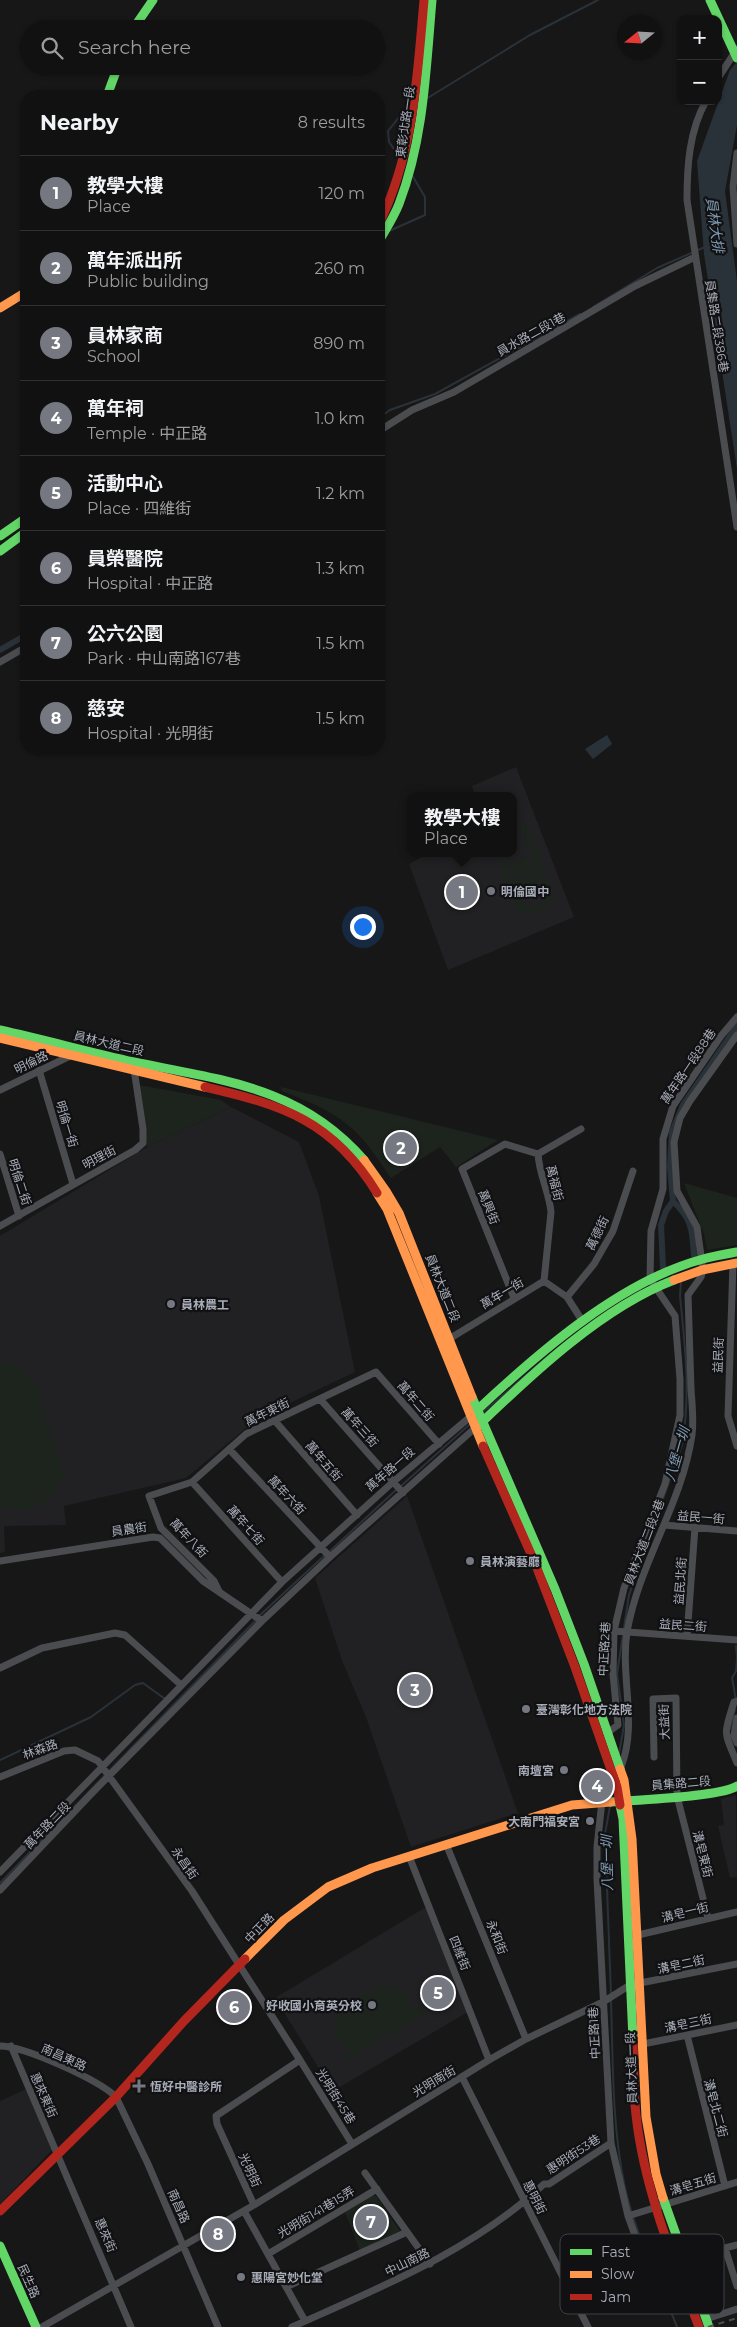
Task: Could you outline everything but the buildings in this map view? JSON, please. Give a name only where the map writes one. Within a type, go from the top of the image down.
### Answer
[{"type":"street","points":[[139,20],[153,0]]},
{"type":"street","name":"東彰北路一段","points":[[385,214],[392,202],[411,133],[424,0]]},
{"type":"street","name":"東彰北路一段","points":[[385,230],[398,205],[412,165],[418,138],[432,0]]},
{"type":"street","points":[[710,0],[736,53],[722,72]]},
{"type":"street","points":[[109,90],[115,75]]},
{"type":"street","name":"員集路二段386巷","points":[[704,105],[695,130],[687,180],[687,200],[737,527]]},
{"type":"street","points":[[737,153],[732,187],[737,244]]},
{"type":"street","name":"員水路二段1巷","points":[[385,427],[412,410],[454,392],[635,286],[695,257]]},
{"type":"street","points":[[0,308],[20,296]]},
{"type":"street","points":[[0,536],[20,522]]},
{"type":"street","points":[[0,551],[20,536]]},
{"type":"street","points":[[0,662],[20,650]]},
{"type":"street","name":"萬年路一段88巷","points":[[654,1277],[651,1231],[663,1189],[662,1138],[666,1122],[673,1106],[721,1036],[737,1017]]},
{"type":"street","name":"員林大道二段","points":[[0,1030],[127,1061],[253,1088],[287,1101],[332,1128],[371,1166],[400,1213],[449,1339],[474,1413],[475,1428],[580,1666],[621,1767],[623,1799]]},
{"type":"street","points":[[699,1266],[697,1227],[677,1191],[674,1142],[680,1118],[690,1101],[737,1035]]},
{"type":"street","name":"員林大道二段","points":[[0,1038],[260,1100],[306,1120],[348,1154],[364,1172],[387,1209],[474,1413],[482,1421],[543,1560],[580,1666],[617,1787],[623,1799]]},
{"type":"street","name":"明倫路","points":[[0,1090],[72,1055]]},
{"type":"street","name":"明倫一街","points":[[39,1070],[73,1184]]},
{"type":"street","name":"明理街","points":[[0,1226],[143,1144],[143,1129],[134,1070]]},
{"type":"street","points":[[538,1154],[581,1129]]},
{"type":"street","name":"萬福街","points":[[505,1144],[538,1154],[539,1168],[550,1202],[551,1212],[544,1281]]},
{"type":"street","name":"萬興街","points":[[505,1144],[462,1169],[514,1298]]},
{"type":"street","name":"明倫二街","points":[[0,1154],[19,1216]]},
{"type":"street","name":"萬德街","points":[[567,1297],[594,1264],[613,1231],[633,1171]]},
{"type":"street","name":"萬年路一段","points":[[103,1767],[181,1684],[282,1582],[393,1482],[541,1354],[584,1322],[654,1277],[699,1266],[737,1252]]},
{"type":"street","name":"萬年路一段","points":[[110,1775],[262,1621],[330,1557],[550,1359],[573,1341],[659,1287],[699,1266],[735,1263]]},
{"type":"street","name":"益民街","points":[[735,1263],[728,1416],[737,1446]]},
{"type":"street","name":"員林大道二段2巷","points":[[621,1767],[626,1753],[628,1734],[625,1659],[627,1632],[638,1589],[664,1525],[680,1479],[692,1435],[688,1295],[701,1277],[699,1266]]},
{"type":"street","name":"中正路2巷","points":[[607,1733],[618,1725],[613,1674],[614,1631],[624,1588],[665,1484],[680,1415],[675,1316],[654,1277]]},
{"type":"street","name":"萬年一街","points":[[449,1339],[544,1281],[567,1297],[584,1322]]},
{"type":"street","name":"萬年東街","points":[[149,1496],[192,1482],[246,1434],[376,1372]]},
{"type":"street","name":"萬年二街","points":[[376,1372],[439,1444]]},
{"type":"street","name":"萬年三街","points":[[320,1399],[403,1493]]},
{"type":"street","name":"萬年五街","points":[[275,1421],[357,1515]]},
{"type":"street","name":"萬年六街","points":[[229,1449],[330,1557]]},
{"type":"street","name":"萬年七街","points":[[192,1482],[282,1582]]},
{"type":"street","name":"萬年八街","points":[[149,1496],[162,1528],[214,1581],[219,1591]]},
{"type":"street","name":"益民一街","points":[[664,1525],[737,1531]]},
{"type":"street","name":"益民北街","points":[[688,1636],[695,1527]]},
{"type":"street","name":"員農街","points":[[0,1561],[153,1537],[160,1538],[203,1581],[262,1621]]},
{"type":"street","name":"益民二街","points":[[614,1631],[737,1640]]},
{"type":"street","points":[[0,1668],[51,1646],[114,1633],[125,1635],[181,1684]]},
{"type":"street","name":"大益街","points":[[654,1757],[652,1699],[676,1698],[676,1796]]},
{"type":"street","points":[[735,1701],[725,1730],[737,1764]]},
{"type":"street","points":[[737,1718],[734,1735],[737,1743]]},
{"type":"street","name":"林森路","points":[[0,1777],[57,1754],[75,1750],[94,1758],[110,1775]]},
{"type":"street","name":"萬年路二段","points":[[0,1872],[103,1767]]},
{"type":"street","name":"萬年路二段","points":[[0,1890],[110,1775]]},
{"type":"street","name":"永昌街","points":[[110,1775],[192,1891],[240,1964]]},
{"type":"street","name":"員集路二段","points":[[623,1799],[724,1791],[737,1786]]},
{"type":"street","name":"溝皂東街","points":[[676,1796],[708,1918]]},
{"type":"street","name":"中正路","points":[[0,2211],[116,2097],[142,2065],[284,1920],[328,1887],[372,1868],[552,1810],[623,1799]]},
{"type":"street","name":"員林大道一段","points":[[623,1799],[632,1839],[638,1935],[635,1985],[636,2115],[642,2152],[660,2206],[672,2234]]},
{"type":"street","name":"員林大道一段","points":[[623,1799],[635,1985],[643,2044],[646,2117],[660,2206],[666,2234]]},
{"type":"street","name":"中正路1巷","points":[[602,1801],[597,1847],[611,2143],[637,2234]]},
{"type":"street","name":"永和街","points":[[446,1844],[526,2039]]},
{"type":"street","name":"四維街","points":[[409,1856],[489,2060]]},
{"type":"street","name":"溝皂一街","points":[[638,1935],[737,1912]]},
{"type":"street","points":[[240,1964],[300,2060]]},
{"type":"street","name":"溝皂二街","points":[[635,1985],[737,1964]]},
{"type":"street","name":"光明南街","points":[[254,2205],[489,2060],[526,2039],[635,1985]]},
{"type":"street","name":"溝皂三街","points":[[643,2044],[737,2024]]},
{"type":"street","name":"溝皂北二街","points":[[687,2035],[725,2186]]},
{"type":"street","name":"南昌東路","points":[[0,2046],[10,2046],[61,2066],[108,2089],[116,2097]]},
{"type":"street","name":"惠來東街","points":[[10,2046],[58,2153]]},
{"type":"street","name":"光明街45巷","points":[[300,2060],[352,2144]]},
{"type":"street","name":"光明街","points":[[42,2327],[254,2205],[217,2124],[216,2116],[300,2060]]},
{"type":"street","name":"惠明街","points":[[462,2077],[560,2272]]},
{"type":"street","name":"南昌路","points":[[116,2097],[148,2164],[218,2327]]},
{"type":"street","name":"惠明街53巷","points":[[524,2202],[544,2184],[549,2184],[611,2143]]},
{"type":"street","name":"惠來街","points":[[58,2153],[131,2327]]},
{"type":"street","points":[[366,2174],[430,2264]]},
{"type":"street","name":"溝皂五街","points":[[632,2215],[737,2182]]},
{"type":"street","name":"光明街141巷15弄","points":[[268,2254],[376,2189]]},
{"type":"street","name":"中山南路","points":[[292,2327],[430,2264],[478,2235],[524,2202]]},
{"type":"street","points":[[244,2211],[305,2321]]},
{"type":"street","points":[[286,2287],[407,2232]]},
{"type":"street","points":[[737,2245],[725,2248],[737,2286]]},
{"type":"street","name":"民生路","points":[[0,2246],[36,2327]]},
{"type":"street","points":[[707,2323],[737,2309]]},
{"type":"street","name":"惠明街","points":[[581,2314],[588,2327]]},
{"type":"street","name":"員林大道一段","points":[[695,2314],[700,2327]]},
{"type":"shaded area","name":"明倫國中","points":[[516,767],[574,917],[448,970],[409,864],[422,857],[517,857],[517,792],[474,792],[472,786]]},
{"type":"shaded area","points":[[517,819],[528,827],[554,895],[550,903],[542,911],[519,914],[497,857],[502,857],[520,901],[531,907],[540,904],[546,891],[521,826],[517,825]]},
{"type":"shaded area","points":[[528,856],[533,867],[513,876],[508,865]]},
{"type":"shaded area","points":[[534,870],[539,881],[518,889],[514,878]]},
{"type":"shaded area","points":[[139,1085],[221,1100],[231,1107],[147,1147]]},
{"type":"shaded area","points":[[281,1087],[498,1140],[456,1167],[440,1147],[391,1178],[368,1145],[346,1123],[319,1107],[282,1091]]},
{"type":"shaded area","name":"員林農工","points":[[231,1107],[299,1142],[319,1196],[355,1372],[258,1418],[186,1478],[64,1506],[66,1525],[4,1526],[5,1552],[0,1553],[0,1236],[147,1147]]},
{"type":"shaded area","points":[[684,1183],[737,1198],[737,1245],[707,1250],[704,1234]]},
{"type":"shaded area","points":[[0,1363],[11,1364],[22,1370],[36,1387],[65,1476],[58,1488],[48,1499],[30,1509],[17,1510],[0,1506]]},
{"type":"shaded area","points":[[407,1496],[518,1813],[411,1847],[366,1717],[343,1663],[315,1578]]},
{"type":"shaded area","points":[[736,1795],[737,1877],[730,1878],[718,1826],[724,1825],[721,1799]]},
{"type":"shaded area","name":"好收國小育英分校","points":[[426,1907],[468,2012],[333,2091],[275,1998]]},
{"type":"shaded area","points":[[388,1985],[409,1994],[412,2012],[421,2007],[424,2014],[346,2060],[344,2056],[353,2049],[343,2045],[337,2038],[335,2023],[338,2016],[358,1999],[381,1986]]},
{"type":"shaded area","points":[[26,2089],[52,2150],[0,2204],[0,2101]]},
{"type":"shaded area","points":[[372,2195],[376,2196],[400,2231],[360,2251],[345,2212]]},
{"type":"water","name":"員林大排","points":[[737,62],[737,125],[725,191],[737,281],[737,469],[704,254],[697,161],[717,105],[722,105],[722,92],[730,70]]},
{"type":"water","points":[[607,735],[612,744],[593,759],[585,749]]},
{"type":"waterway","points":[[426,99],[530,35],[598,0]]},
{"type":"waterway","points":[[401,159],[389,142],[388,131],[400,116],[410,109]]},
{"type":"waterway","points":[[387,232],[425,215],[425,197],[412,175]]},
{"type":"waterway","name":"員林大排","points":[[593,307],[657,268],[705,247]]},
{"type":"waterway","points":[[385,414],[390,410],[435,394],[580,314]]},
{"type":"waterway","points":[[0,650],[20,638]]},
{"type":"waterway","name":"八堡一圳","points":[[663,1267],[661,1225],[666,1211],[673,1201],[670,1167],[672,1132],[683,1105],[737,1026]]},
{"type":"waterway","name":"八堡一圳","points":[[673,1201],[690,1225],[694,1255]]},
{"type":"waterway","name":"八堡一圳","points":[[619,1754],[624,1725],[617,1674],[629,1595],[682,1445],[685,1426],[687,1389],[680,1296],[681,1281]]},
{"type":"waterway","points":[[628,1299],[641,1290]]},
{"type":"waterway","points":[[481,1414],[549,1355],[573,1337]]},
{"type":"waterway","points":[[401,1486],[470,1424]]},
{"type":"waterway","points":[[329,1552],[397,1489]]},
{"type":"waterway","points":[[259,1616],[325,1555]]},
{"type":"waterway","points":[[0,1883],[256,1620]]},
{"type":"waterway","points":[[736,1646],[737,1658]]},
{"type":"waterway","points":[[736,1700],[732,1678],[736,1671],[737,1659]]},
{"type":"waterway","points":[[0,1760],[91,1717],[135,1685],[143,1683],[165,1699]]},
{"type":"waterway","points":[[730,1729],[735,1710]]},
{"type":"waterway","name":"八堡一圳","points":[[611,1798],[613,1788]]},
{"type":"waterway","name":"八堡一圳","points":[[610,1806],[605,1834],[611,1995]]},
{"type":"waterway","name":"八堡一圳","points":[[611,2000],[617,2138],[628,2202],[639,2234]]},
{"type":"waterway","name":"八堡一圳","points":[[672,2314],[677,2327]]},
{"type":"railway","points":[[708,2327],[737,2318]]},
{"type":"traffic: fast","points":[[139,20],[153,0]]},
{"type":"traffic: fast","points":[[385,230],[399,204],[414,154],[423,103],[432,0]]},
{"type":"traffic: fast","points":[[710,0],[737,58]]},
{"type":"traffic: fast","points":[[109,90],[115,75]]},
{"type":"traffic: fast","points":[[0,536],[20,522]]},
{"type":"traffic: fast","points":[[0,551],[20,536]]},
{"type":"traffic: fast","points":[[0,1030],[258,1090],[314,1116],[340,1136],[364,1160]]},
{"type":"traffic: fast","points":[[475,1412],[553,1344],[611,1302],[641,1284],[672,1270],[703,1259],[737,1252]]},
{"type":"traffic: fast","points":[[479,1425],[546,1363],[595,1324],[647,1292],[674,1280]]},
{"type":"traffic: fast","points":[[472,1397],[555,1589],[584,1664],[620,1769]]},
{"type":"traffic: fast","points":[[611,1802],[714,1793],[737,1786]]},
{"type":"traffic: fast","points":[[620,1805],[623,1819],[633,2039]]},
{"type":"traffic: fast","points":[[663,2198],[676,2234]]},
{"type":"traffic: fast","points":[[0,2246],[36,2327]]},
{"type":"traffic: fast","points":[[704,2314],[709,2327]]},
{"type":"traffic: slow","points":[[0,308],[20,296]]},
{"type":"traffic: slow","points":[[0,1038],[205,1087]]},
{"type":"traffic: slow","points":[[364,1160],[399,1213],[472,1397]]},
{"type":"traffic: slow","points":[[377,1193],[387,1209],[483,1446]]},
{"type":"traffic: slow","points":[[674,1280],[702,1270],[737,1263]]},
{"type":"traffic: slow","points":[[620,1769],[624,1780],[632,1839],[646,2117],[656,2174],[663,2198]]},
{"type":"traffic: slow","points":[[245,1959],[284,1920],[328,1887],[372,1868],[572,1805],[611,1802]]},
{"type":"traffic: jam","points":[[385,210],[400,170],[407,142],[416,87],[424,0]]},
{"type":"traffic: jam","points":[[205,1087],[259,1101],[282,1109],[304,1120],[324,1133],[343,1149],[377,1193]]},
{"type":"traffic: jam","points":[[483,1446],[535,1563],[575,1667],[617,1787],[620,1805]]},
{"type":"traffic: jam","points":[[0,2211],[116,2097],[184,2021],[245,1959]]},
{"type":"traffic: jam","points":[[633,2039],[635,2106],[640,2142],[653,2196],[665,2234]]},
{"type":"traffic: jam","points":[[694,2314],[699,2327]]},
{"type":"place","name":"明倫國中","points":[[491,891]]},
{"type":"place","name":"教學大樓","points":[[462,892]]},
{"type":"place","name":"萬年派出所","points":[[401,1148]]},
{"type":"place","name":"員林農工","points":[[171,1304]]},
{"type":"place","name":"員林演藝廳","points":[[470,1561]]},
{"type":"place","name":"員林家商","points":[[415,1690]]},
{"type":"place","name":"臺灣彰化地方法院","points":[[526,1709]]},
{"type":"place","name":"南壇宮","points":[[564,1770]]},
{"type":"place","name":"萬年祠","points":[[597,1786]]},
{"type":"place","name":"大南門福安宮","points":[[590,1821]]},
{"type":"place","name":"活動中心","points":[[438,1993]]},
{"type":"place","name":"好收國小育英分校","points":[[372,2005]]},
{"type":"place","name":"員榮醫院","points":[[234,2007]]},
{"type":"place","name":"恆好中醫診所","points":[[139,2086]]},
{"type":"place","name":"公六公園","points":[[371,2222]]},
{"type":"place","name":"慈安","points":[[218,2234]]},
{"type":"place","name":"惠陽宮妙化堂","points":[[241,2277]]}]
